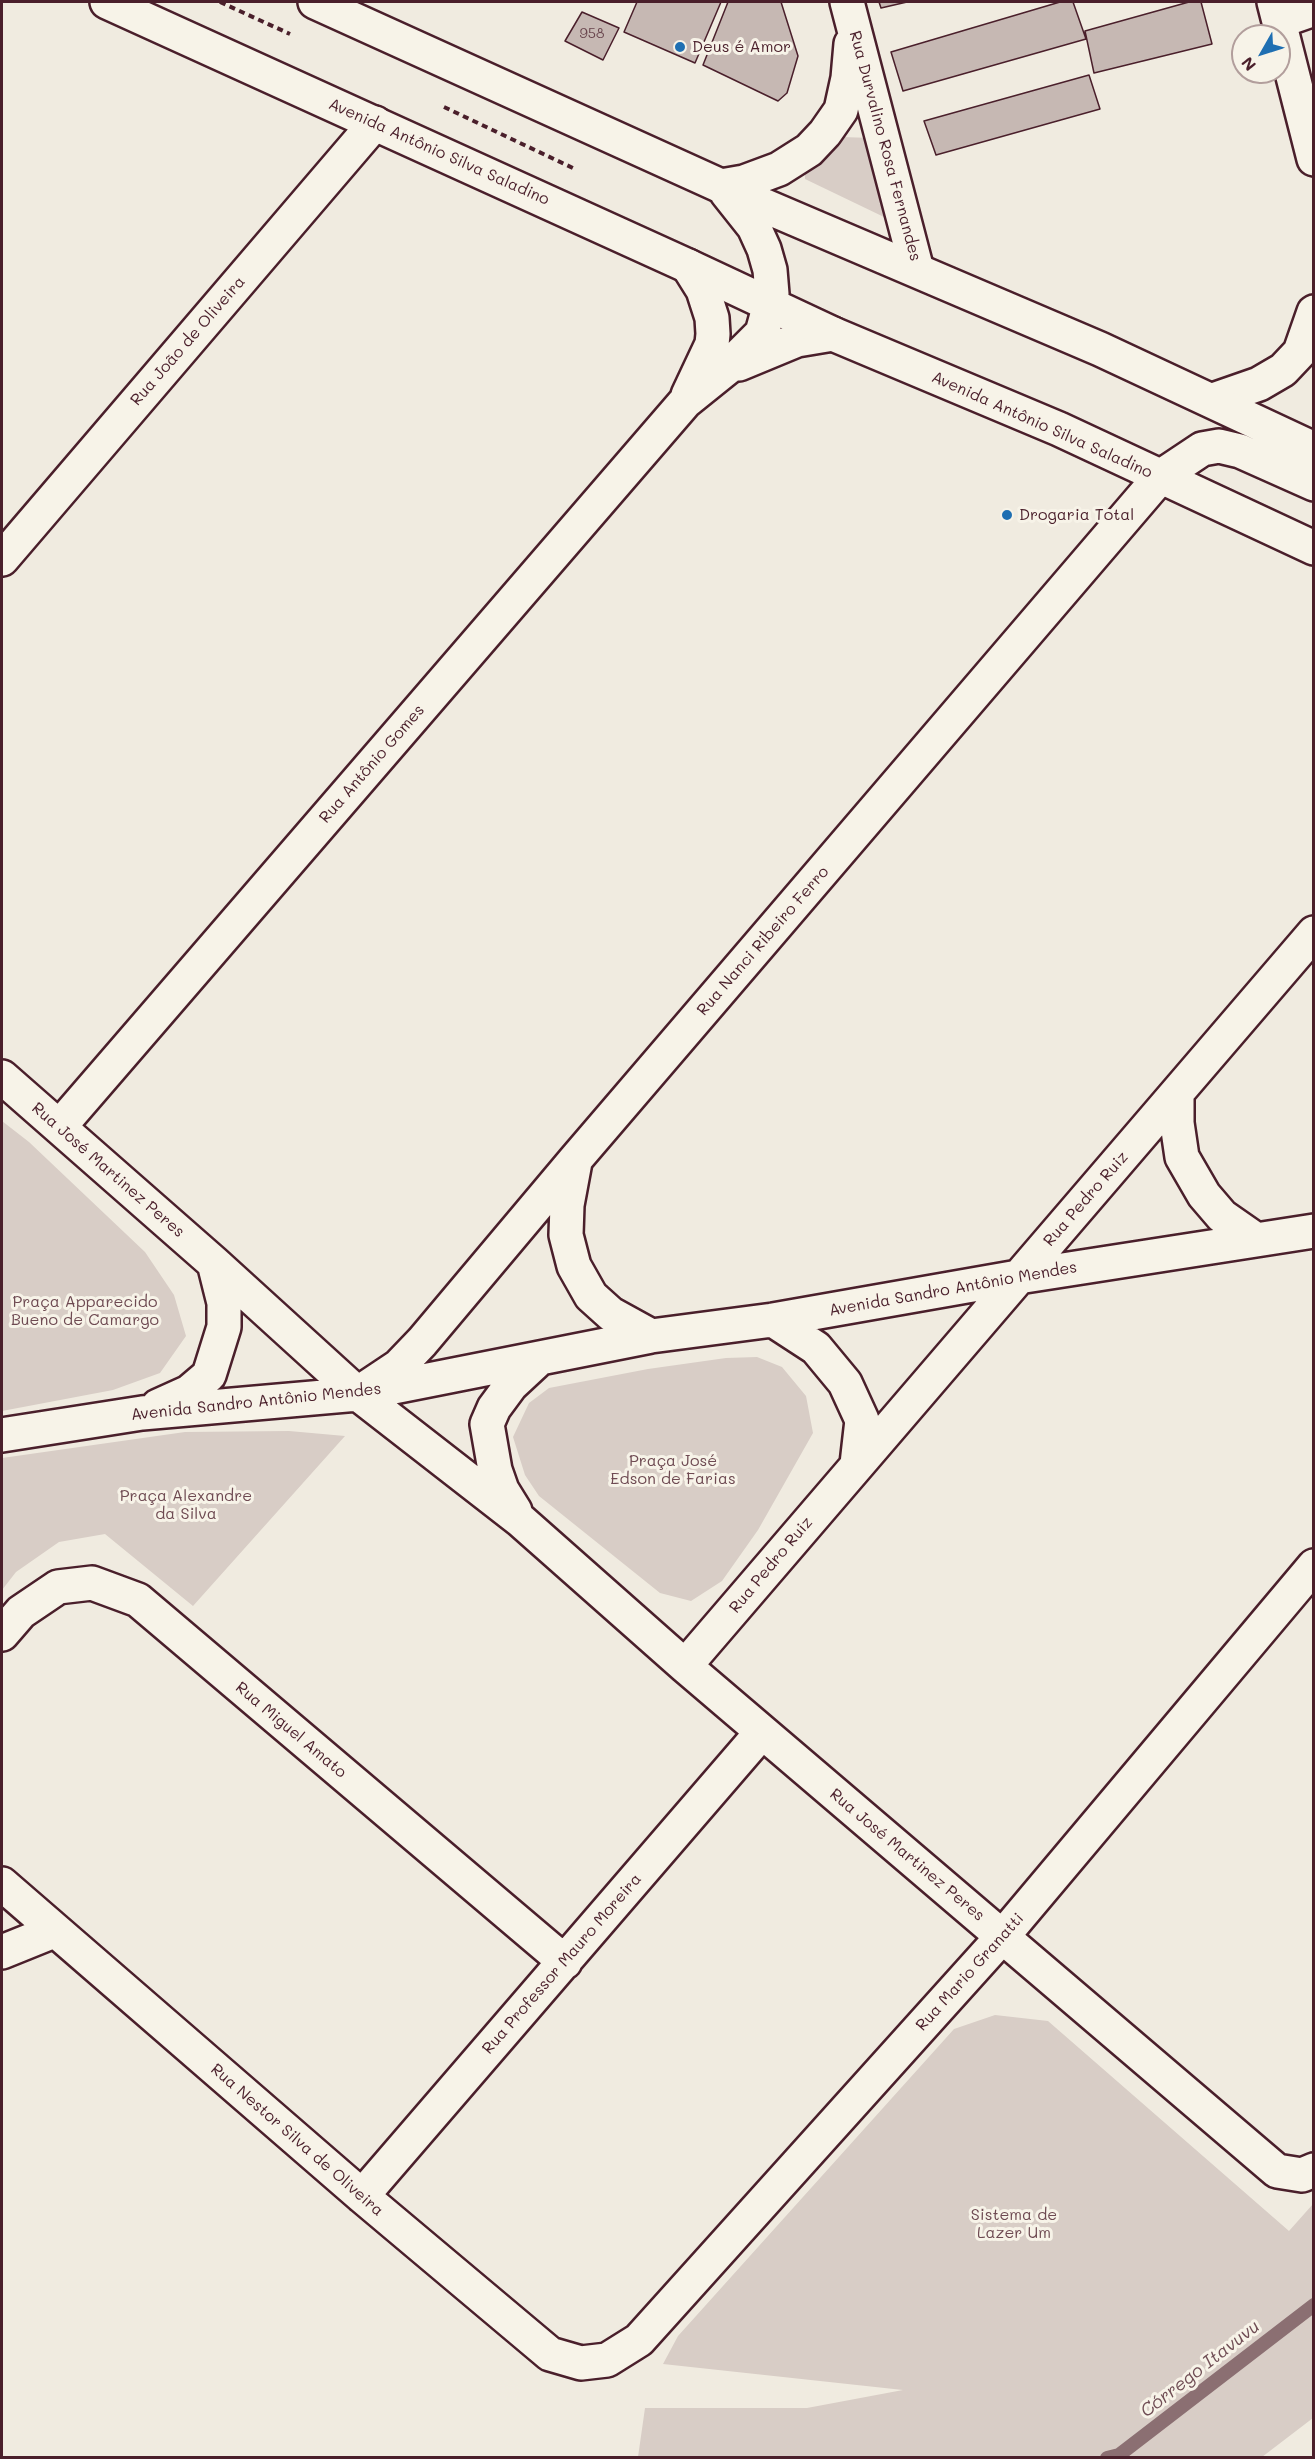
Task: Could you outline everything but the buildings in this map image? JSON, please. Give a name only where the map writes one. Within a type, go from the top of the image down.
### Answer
[{"type":"street","name":"Avenida Antônio Silva Saladino","points":[[108,2],[833,334],[1059,429],[1314,548]]},
{"type":"street","points":[[315,2],[765,206],[1213,400],[1314,448]]},
{"type":"street","points":[[1314,9],[1277,11],[1314,159]]},
{"type":"street","name":"Rua Durvalino Rosa Fernandes","points":[[721,186],[744,182],[779,169],[809,150],[825,133],[841,110],[848,78],[850,11]]},
{"type":"street","name":"Rua Durvalino Rosa Fernandes","points":[[850,11],[917,270]]},
{"type":"street","name":"Rua João de Oliveira","points":[[2,559],[375,123]]},
{"type":"street","points":[[721,186],[754,227],[764,249],[770,270],[772,294],[770,304]]},
{"type":"street","name":"Rua Antônio Gomes","points":[[685,402],[712,344],[714,334],[712,318],[703,290],[688,266]]},
{"type":"street","name":"Rua Antônio Gomes","points":[[60,1126],[685,402],[726,369],[762,333],[770,304]]},
{"type":"street","points":[[1213,400],[1259,384],[1283,370],[1300,352],[1314,312]]},
{"type":"street","name":"Rua Antônio Gomes","points":[[726,369],[797,340],[833,334]]},
{"type":"street","name":"Rua Nanci Ribeiro Ferro","points":[[358,1394],[399,1366],[422,1342],[1160,477],[1202,450],[1219,446],[1240,451],[1314,484]]},
{"type":"street","name":"Rua Pedro Ruiz","points":[[685,1666],[1314,933]]},
{"type":"street","name":"Rua José Martinez Peres","points":[[2,1077],[214,1263],[358,1394],[520,1520],[685,1666],[1277,2171],[1308,2173]]},
{"type":"street","points":[[1177,1093],[1177,1123],[1182,1157],[1204,1195],[1222,1216],[1255,1239]]},
{"type":"street","points":[[575,1160],[567,1205],[566,1235],[574,1266],[591,1296],[611,1314],[651,1336]]},
{"type":"street","name":"Avenida Sandro Antônio Mendes","points":[[2,1435],[142,1413],[358,1394],[651,1336],[773,1320],[1018,1277],[1314,1231]]},
{"type":"street","points":[[142,1413],[189,1392],[209,1375],[224,1327],[224,1303],[214,1263]]},
{"type":"street","points":[[773,1320],[816,1348],[845,1383],[862,1420],[856,1464]]},
{"type":"street","name":"Rua José Martinez Peres","points":[[520,1520],[502,1490],[495,1470],[487,1424],[494,1408],[511,1385],[539,1359]]},
{"type":"street","name":"Rua Mario Granatti","points":[[607,2360],[639,2340],[1002,1937],[1314,1566]]},
{"type":"street","name":"Rua Miguel Amato","points":[[2,1634],[21,1612],[58,1587],[92,1583],[138,1600],[565,1962]]},
{"type":"street","name":"Rua Professor Mauro Moreira","points":[[362,2196],[762,1732]]},
{"type":"street","name":"Rua Nestor Silva de Oliveira","points":[[2,1884],[362,2196],[550,2354],[581,2363],[607,2360]]},
{"type":"street","points":[[2,1953],[54,1931]]},
{"type":"green space","points":[[841,137],[873,138],[889,211],[884,217],[805,179],[805,174],[833,152]]},
{"type":"green space","name":"Praça Apparecido Bueno de Camargo","points":[[2,1121],[29,1142],[145,1252],[174,1295],[186,1336],[160,1373],[113,1390],[2,1411]]},
{"type":"green space","name":"Praça José Edson de Farias","points":[[757,1357],[782,1367],[806,1396],[813,1433],[758,1530],[722,1581],[691,1601],[660,1593],[539,1496],[525,1475],[513,1437],[529,1403],[549,1388],[648,1369],[726,1358]]},
{"type":"green space","name":"Praça Alexandre da Silva","points":[[289,1431],[345,1436],[193,1606],[105,1534],[59,1542],[16,1572],[2,1590],[2,1458],[185,1432]]},
{"type":"green space","name":"Sistema de Lazer Um","points":[[995,2015],[1048,2021],[1289,2231],[1313,2204],[1313,2418],[1262,2457],[638,2457],[645,2408],[807,2408],[903,2390],[663,2364],[678,2336],[954,2029]]},
{"type":"waterway","name":"Córrego Itavuvu","points":[[1107,2458],[1119,2455],[1314,2305]]},
{"type":"place","name":"Deus é Amor","points":[[680,47]]},
{"type":"place","name":"Drogaria Total","points":[[1007,515]]}]
